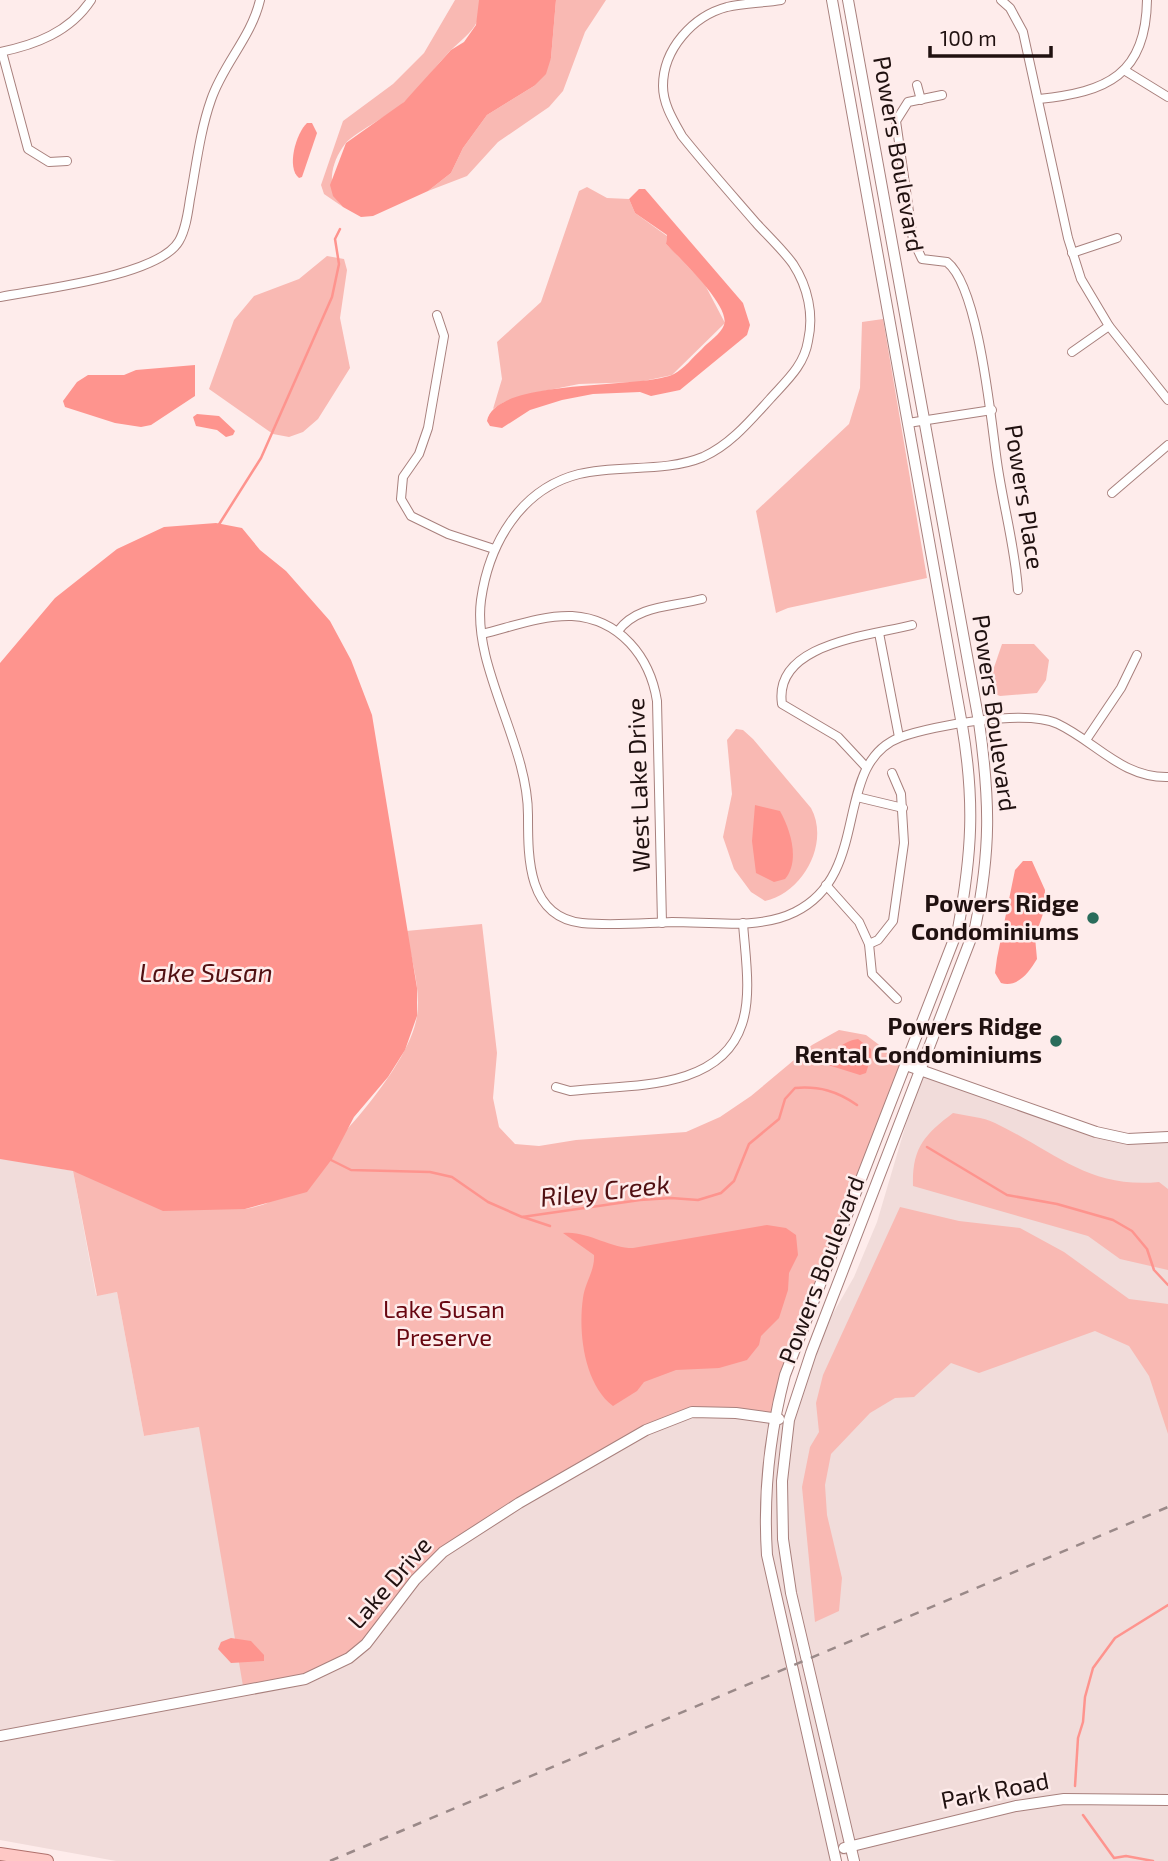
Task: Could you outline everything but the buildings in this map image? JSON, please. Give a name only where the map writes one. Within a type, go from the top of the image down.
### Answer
[{"type":"main road","name":"Powers Boulevard","points":[[832,0],[971,782],[968,871],[958,929],[785,1375],[774,1418],[764,1506],[767,1555],[835,1856]]},
{"type":"main road","name":"Powers Boulevard","points":[[848,0],[979,722],[988,782],[989,830],[985,878],[975,928],[813,1348],[789,1420],[782,1481],[783,1539],[791,1593],[854,1861]]},
{"type":"main road","points":[[906,1065],[1096,1132],[1128,1139],[1168,1137]]},
{"type":"main road","name":"Lake Drive","points":[[0,1736],[306,1679],[348,1658],[366,1644],[415,1580],[443,1552],[612,1449],[667,1420],[692,1412],[736,1413],[789,1420]]},
{"type":"main road","name":"Park Road","points":[[835,1856],[850,1847],[1016,1806],[1064,1799],[1168,1800]]},
{"type":"main road","points":[[0,1854],[47,1861]]},
{"type":"street","points":[[68,161],[49,162],[28,149],[1,52],[42,41],[62,30],[91,0]]},
{"type":"street","points":[[0,297],[142,268],[158,261],[173,248],[180,240],[187,215],[211,99],[228,64],[247,36],[260,0]]},
{"type":"street","points":[[781,0],[726,8],[699,19],[682,35],[668,62],[663,85],[668,111],[684,139],[794,266],[806,292],[811,319],[802,364],[722,447],[688,462],[579,474],[568,478],[548,488],[523,507],[502,531],[494,549],[482,597],[482,634],[521,765],[528,809],[532,879],[541,900],[558,914],[576,923],[743,923],[776,919],[798,911],[826,885],[846,850],[857,797],[873,754],[899,737],[1009,715],[1038,716],[1086,740],[1122,767],[1140,775],[1168,777]]},
{"type":"street","points":[[1001,0],[1010,8],[1023,32],[1072,253],[1082,279],[1110,326],[1168,400]]},
{"type":"street","points":[[1039,99],[1103,85],[1124,71],[1138,53],[1147,25],[1147,0]]},
{"type":"street","points":[[1124,71],[1168,97]]},
{"type":"street","points":[[918,85],[921,100]]},
{"type":"street","name":"Powers Place","points":[[942,95],[908,102],[896,121],[913,240],[922,259],[947,262],[961,278],[988,378],[997,463],[1018,590]]},
{"type":"street","points":[[1072,253],[1117,239]]},
{"type":"street","points":[[437,315],[444,336],[428,428],[419,454],[403,477],[401,499],[411,516],[448,534],[494,549]]},
{"type":"street","points":[[1072,352],[1110,326]]},
{"type":"street","name":"Powers Place","points":[[908,423],[992,410]]},
{"type":"street","points":[[1112,493],[1168,445]]},
{"type":"street","points":[[482,634],[534,621],[573,616],[618,631],[626,620],[636,613],[702,599]]},
{"type":"street","points":[[866,767],[838,737],[782,704],[780,690],[795,663],[814,651],[837,642],[912,625]]},
{"type":"street","name":"West Lake Drive","points":[[618,631],[648,667],[657,701],[662,923]]},
{"type":"street","points":[[879,633],[899,737]]},
{"type":"street","points":[[1086,740],[1121,688],[1137,655]]},
{"type":"street","points":[[869,944],[878,940],[893,921],[904,843],[903,808],[892,773]]},
{"type":"street","points":[[857,797],[903,808]]},
{"type":"street","points":[[826,885],[859,922],[869,944],[872,974],[897,999]]},
{"type":"street","points":[[556,1087],[570,1091],[688,1076],[720,1060],[733,1045],[743,1022],[746,995],[743,923]]},
{"type":"shaded area","points":[[922,1070],[1072,1124],[1144,1138],[1168,1136],[1168,1861],[854,1861],[852,1855],[836,1855],[836,1861],[116,1861],[0,1840],[0,1157],[73,1171],[96,1295],[117,1292],[144,1436],[199,1427],[443,1552],[655,1426],[722,1413],[789,1420],[813,1348],[854,1277],[877,1222]]},
{"type":"green space","points":[[455,0],[479,0],[479,17],[476,23],[415,92],[345,144],[336,160],[332,176],[334,192],[343,207],[324,194],[321,185],[343,121],[393,84],[424,53]]},
{"type":"green space","points":[[556,0],[606,0],[585,32],[563,91],[549,107],[498,142],[467,176],[428,191],[451,173],[463,148],[487,115],[534,86],[551,58]]},
{"type":"green space","points":[[587,187],[607,198],[629,199],[635,213],[667,236],[666,244],[704,283],[725,323],[672,375],[639,382],[579,384],[534,393],[504,402],[493,409],[502,379],[497,342],[541,302],[579,191]]},
{"type":"green space","points":[[327,256],[344,259],[347,270],[340,318],[350,368],[318,419],[303,432],[289,437],[273,434],[209,389],[234,320],[254,296],[299,279]]},
{"type":"green space","points":[[883,319],[927,578],[788,608],[776,613],[756,511],[849,424],[860,388],[862,322]]},
{"type":"green space","points":[[1002,644],[1034,644],[1049,660],[1046,680],[1037,693],[1000,696],[990,692],[988,685]]},
{"type":"green space","points":[[736,729],[743,730],[753,739],[811,808],[816,822],[815,851],[809,865],[791,888],[765,901],[751,892],[734,869],[723,837],[732,794],[727,740]]},
{"type":"green space","name":"Lake Susan Preserve","points":[[482,924],[497,1053],[493,1098],[499,1127],[515,1144],[539,1146],[576,1140],[686,1132],[720,1117],[751,1096],[812,1045],[839,1030],[866,1035],[906,1065],[774,1418],[736,1413],[667,1420],[443,1552],[366,1644],[305,1679],[244,1692],[199,1427],[144,1436],[117,1292],[97,1296],[73,1171],[245,1209],[268,1203],[335,1143],[397,1064],[410,1038],[418,1005],[415,973],[406,931]]},
{"type":"green space","points":[[953,1113],[995,1123],[1091,1174],[1134,1183],[1159,1182],[1168,1189],[1168,1270],[1120,1259],[1088,1236],[913,1186],[915,1162],[922,1144],[934,1128]]},
{"type":"green space","points":[[900,1207],[959,1221],[1020,1228],[1064,1252],[1129,1299],[1168,1304],[1168,1434],[1149,1376],[1129,1346],[1095,1331],[979,1373],[951,1363],[914,1397],[895,1398],[870,1413],[831,1454],[825,1485],[827,1515],[842,1578],[839,1611],[815,1622],[802,1487],[810,1447],[819,1432],[816,1403],[823,1375]]},
{"type":"water","points":[[479,0],[556,0],[551,58],[546,74],[534,86],[487,115],[463,148],[451,173],[428,191],[373,216],[361,217],[343,207],[333,196],[330,185],[346,143],[404,102],[451,50],[464,42],[476,25]]},
{"type":"water","points":[[307,123],[312,123],[317,133],[302,177],[299,178],[293,167],[294,151],[299,134]]},
{"type":"water","points":[[639,189],[645,189],[743,303],[750,325],[747,335],[680,390],[651,396],[640,392],[593,394],[530,410],[502,428],[490,426],[487,421],[496,407],[515,397],[571,387],[657,379],[674,374],[717,335],[724,325],[720,306],[666,244],[667,235],[635,213],[629,199]]},
{"type":"water","points":[[195,365],[195,396],[151,425],[141,427],[115,423],[65,407],[63,401],[77,382],[88,375],[124,375],[136,370]]},
{"type":"water","points":[[197,414],[219,416],[235,431],[233,435],[226,437],[217,430],[196,426],[193,417]]},
{"type":"water","name":"Lake Susan","points":[[216,523],[242,528],[260,550],[286,571],[330,621],[351,660],[372,715],[417,988],[417,1016],[405,1050],[388,1077],[354,1117],[332,1159],[307,1192],[245,1209],[163,1211],[73,1171],[0,1159],[0,663],[55,598],[117,549],[164,527]]},
{"type":"water","points":[[755,805],[780,811],[788,828],[793,855],[790,872],[785,879],[774,882],[756,873],[752,841]]},
{"type":"water","points":[[1023,861],[1032,861],[1045,890],[1044,911],[1035,937],[1037,959],[1027,974],[1018,981],[1007,984],[1001,983],[995,973],[1015,870]]},
{"type":"water","points":[[858,1039],[871,1049],[866,1073],[860,1075],[828,1065],[826,1060],[837,1049]]},
{"type":"water","points":[[767,1225],[786,1228],[796,1235],[798,1255],[789,1273],[788,1290],[779,1318],[761,1336],[759,1345],[747,1360],[719,1368],[676,1370],[644,1382],[637,1391],[613,1406],[595,1385],[589,1371],[583,1341],[583,1298],[594,1255],[563,1233],[580,1234],[633,1248]]},
{"type":"water","points":[[231,1638],[251,1641],[264,1655],[264,1661],[231,1663],[218,1649],[221,1642]]},
{"type":"waterway","points":[[218,526],[261,458],[332,297],[339,264],[335,239],[340,229]]},
{"type":"waterway","name":"Riley Creek","points":[[329,1159],[351,1170],[430,1172],[452,1177],[488,1202],[522,1217],[640,1200],[698,1200],[721,1193],[734,1181],[749,1144],[779,1119],[785,1099],[795,1088],[828,1091],[857,1105]]},
{"type":"waterway","name":"Riley Creek","points":[[927,1147],[1007,1195],[1057,1204],[1113,1220],[1132,1231],[1147,1249],[1154,1270],[1168,1285]]},
{"type":"waterway","points":[[523,1217],[550,1226]]},
{"type":"waterway","name":"Riley Creek","points":[[1075,1786],[1078,1738],[1093,1668],[1115,1638],[1168,1605]]},
{"type":"waterway","name":"Riley Creek","points":[[1083,1815],[1114,1858],[1126,1856],[1153,1861]]},
{"type":"railway","points":[[330,1861],[1168,1507]]},
{"type":"place","name":"Powers Ridge Condominiums","points":[[1093,918]]},
{"type":"place","name":"Powers Ridge Rental Condominiums","points":[[1056,1041]]}]
